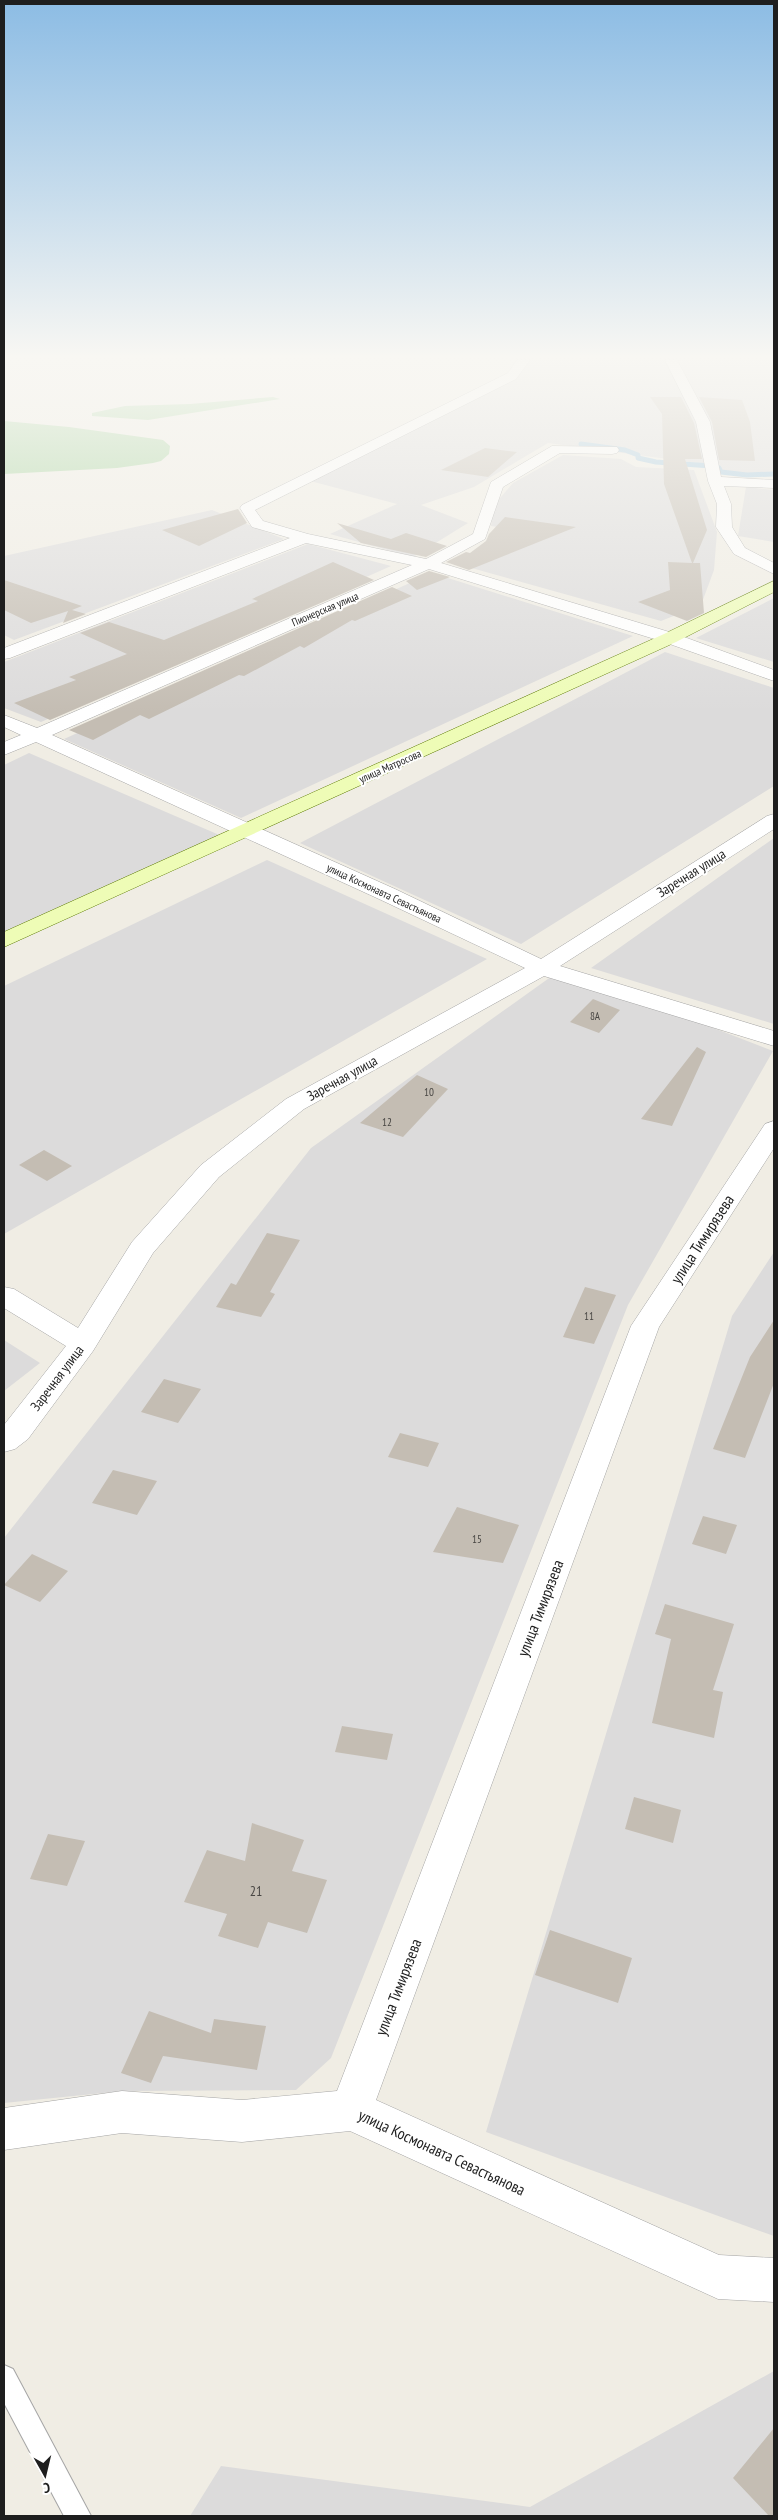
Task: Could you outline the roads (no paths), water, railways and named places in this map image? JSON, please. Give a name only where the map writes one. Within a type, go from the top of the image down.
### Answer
[{"type":"main road","name":"улица Матросова","points":[[4,940],[670,638],[774,586]]},
{"type":"street","points":[[308,478],[247,508],[257,524],[305,538],[428,564],[670,638],[774,676]]},
{"type":"street","name":"Пионерская улица","points":[[4,750],[428,564],[480,536],[496,485],[509,478]]},
{"type":"street","points":[[714,478],[724,504],[724,526],[739,551],[774,569]]},
{"type":"street","points":[[715,481],[774,484]]},
{"type":"street","points":[[4,654],[305,538]]},
{"type":"street","name":"улица Космонавта Севастьянова","points":[[4,720],[388,894],[542,968],[774,1039]]},
{"type":"street","name":"Заречная улица","points":[[4,1441],[17,1431],[83,1344],[142,1248],[210,1171],[295,1104],[542,968],[774,820]]},
{"type":"street","name":"улица Тимирязева","points":[[351,2110],[645,1326],[774,1129]]},
{"type":"street","points":[[4,1296],[83,1344]]},
{"type":"street","name":"улица Космонавта Севастьянова","points":[[4,2129],[122,2112],[242,2121],[351,2110],[718,2278],[774,2280]]},
{"type":"lane","points":[[4,2378],[78,2516]]}]
